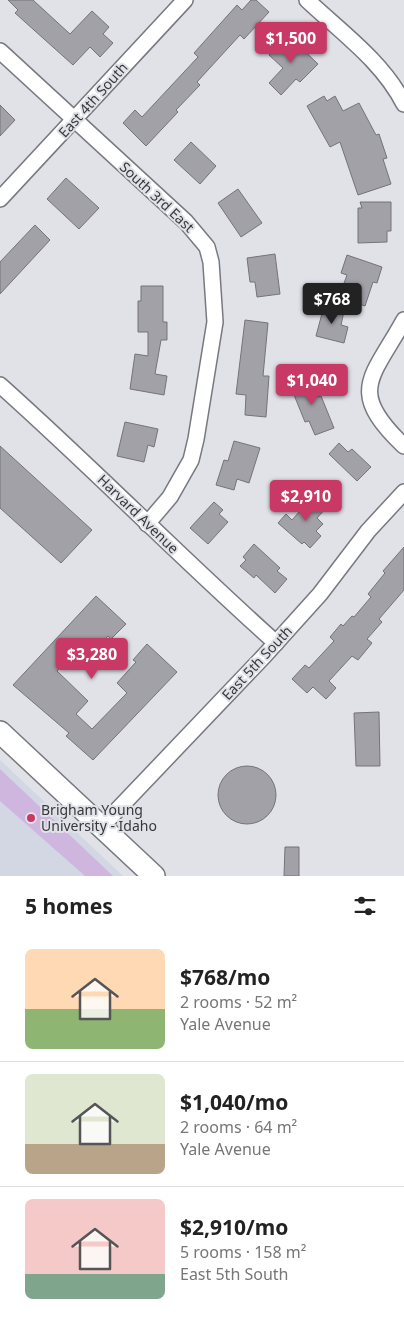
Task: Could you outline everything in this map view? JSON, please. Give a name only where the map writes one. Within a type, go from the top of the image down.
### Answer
[{"type":"main road","points":[[0,732],[154,876]]},
{"type":"street","name":"East 4th South","points":[[0,199],[185,0]]},
{"type":"street","points":[[307,0],[362,50],[384,75],[404,104]]},
{"type":"street","name":"South 3rd East","points":[[0,52],[198,235],[207,248],[211,262],[215,322],[196,439],[186,470],[170,497],[147,524]]},
{"type":"street","points":[[404,320],[379,362],[369,388],[369,396],[378,420],[404,446]]},
{"type":"street","name":"Harvard Avenue","points":[[0,385],[276,643]]},
{"type":"street","name":"East 5th South","points":[[102,826],[276,643],[320,594],[368,531],[404,492]]},
{"type":"shaded area","name":"Brigham Young University - Idaho","points":[[0,760],[123,876],[0,876]]},
{"type":"shaded area","points":[[0,769],[113,876],[85,876],[0,801]]},
{"type":"building","points":[[8,0],[33,0],[70,34],[92,11],[109,27],[103,34],[113,43],[100,57],[90,47],[73,65],[15,13],[18,10]]},
{"type":"building","points":[[251,0],[256,0],[269,12],[244,39],[240,35],[197,82],[200,85],[176,110],[178,112],[146,146],[123,123],[135,110],[142,117],[198,57],[194,53],[237,5],[242,10]]},
{"type":"building","points":[[288,35],[318,64],[300,82],[296,79],[281,95],[269,83],[283,68],[269,55]]},
{"type":"building","points":[[324,96],[327,101],[335,96],[343,111],[359,103],[376,135],[379,134],[387,158],[383,159],[391,184],[358,195],[340,142],[330,147],[307,106]]},
{"type":"building","points":[[0,105],[15,120],[0,136]]},
{"type":"building","points":[[191,142],[216,166],[200,184],[174,160]]},
{"type":"building","points":[[66,178],[99,208],[79,229],[47,199]]},
{"type":"building","points":[[238,189],[262,223],[241,237],[218,203]]},
{"type":"building","points":[[360,202],[391,202],[391,231],[387,231],[387,242],[358,243],[358,208],[362,208]]},
{"type":"building","points":[[35,225],[50,240],[0,294],[0,262]]},
{"type":"building","points":[[275,254],[280,294],[257,297],[255,282],[250,282],[247,258]]},
{"type":"building","points":[[347,255],[382,267],[377,283],[373,282],[365,306],[339,297],[347,275],[341,273]]},
{"type":"building","points":[[141,286],[163,286],[163,322],[167,322],[167,340],[161,340],[155,374],[167,376],[164,395],[130,389],[135,354],[148,356],[148,332],[138,332],[138,301],[141,301]]},
{"type":"building","points":[[324,306],[344,311],[341,325],[348,327],[344,343],[316,336]]},
{"type":"building","points":[[245,320],[268,323],[263,376],[269,376],[266,417],[245,415],[246,395],[236,394]]},
{"type":"building","points":[[310,377],[318,397],[321,396],[334,428],[315,435],[309,421],[305,422],[290,385]]},
{"type":"building","points":[[125,422],[158,429],[154,447],[148,445],[144,462],[117,456]]},
{"type":"building","points":[[234,441],[260,448],[249,483],[237,479],[234,490],[216,485],[224,460],[228,461]]},
{"type":"building","points":[[339,443],[348,452],[352,449],[371,467],[357,481],[329,454]]},
{"type":"building","points":[[0,446],[92,530],[61,563],[0,508]]},
{"type":"building","points":[[315,494],[328,506],[317,518],[323,524],[316,531],[321,536],[310,548],[304,542],[302,544],[278,523],[286,514],[292,520]]},
{"type":"building","points":[[214,502],[223,510],[219,514],[228,522],[208,544],[190,528]]},
{"type":"building","points":[[254,544],[280,568],[277,571],[287,579],[275,593],[256,575],[254,578],[240,566],[246,560],[243,557]]},
{"type":"building","points":[[404,547],[404,590],[379,619],[382,622],[367,639],[372,643],[358,660],[352,656],[329,681],[336,688],[326,699],[313,687],[307,693],[292,679],[305,665],[309,668],[334,641],[330,637],[341,624],[343,626],[352,616],[354,617],[371,597],[368,594],[385,573],[383,571]]},
{"type":"building","points":[[96,596],[126,624],[111,639],[108,636],[89,657],[79,648],[57,671],[88,701],[76,714],[92,729],[127,693],[117,683],[136,662],[133,660],[147,644],[177,672],[93,760],[66,736],[69,733],[13,685]]},
{"type":"building","points":[[379,712],[380,766],[356,766],[354,713]]},
{"type":"building","points":[[247,766],[263,771],[271,779],[276,795],[271,811],[263,819],[247,824],[231,819],[223,811],[218,795],[223,779],[231,771]]},
{"type":"building","points":[[285,847],[299,847],[299,876],[284,876]]},
{"type":"place","name":"Brigham Young University - Idaho","points":[[31,818]]}]
